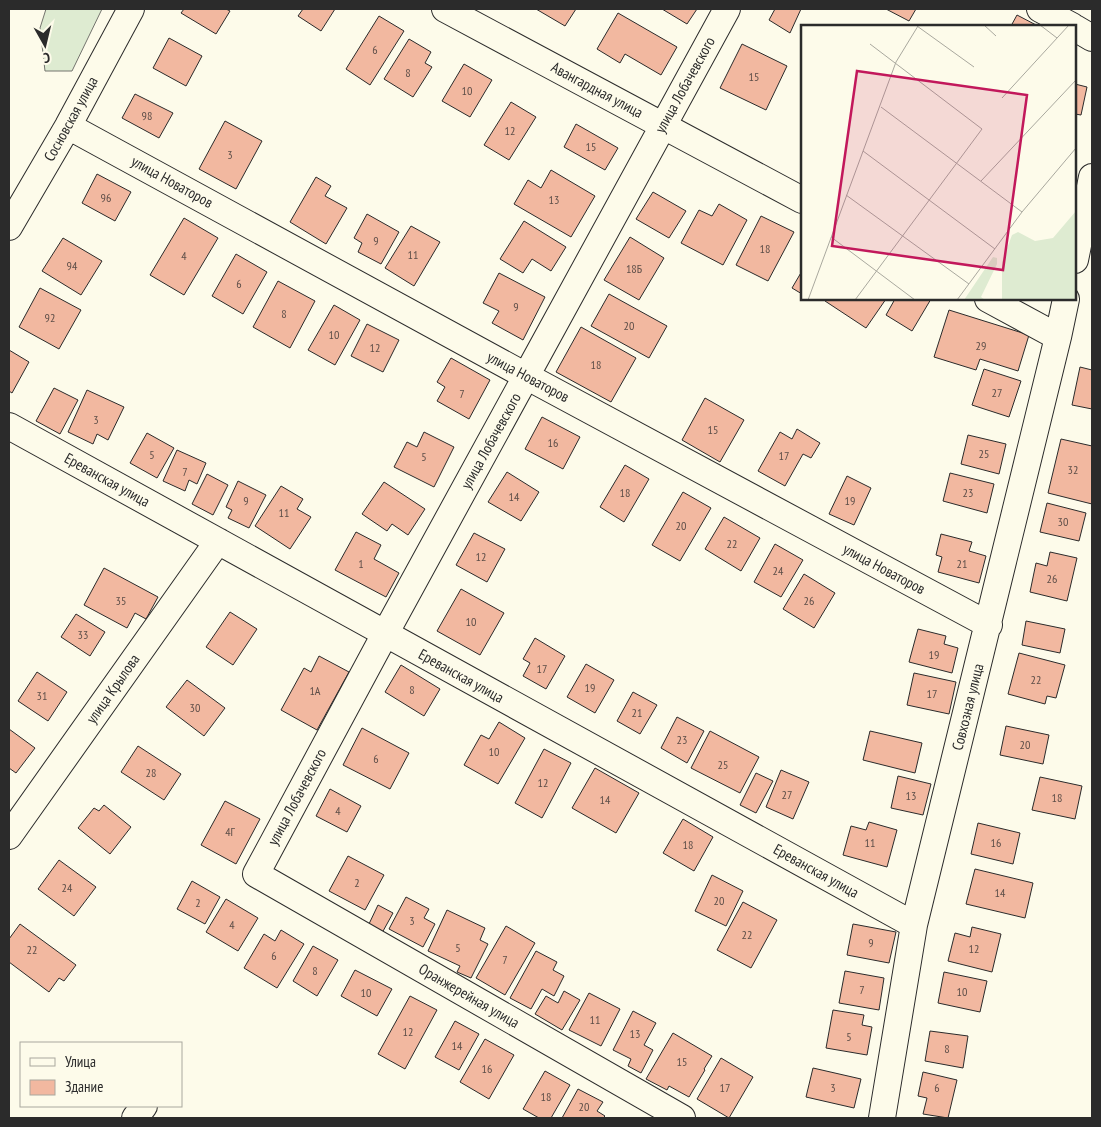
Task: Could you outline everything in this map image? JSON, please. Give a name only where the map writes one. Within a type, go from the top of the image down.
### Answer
[{"type":"street","name":"Сосновская улица","points":[[9,227],[68,126],[131,9]]},
{"type":"street","name":"Авангардная улица","points":[[445,9],[801,199]]},
{"type":"street","name":"улица Лобачевского","points":[[256,874],[727,9]]},
{"type":"street","points":[[1040,9],[1069,25]]},
{"type":"street","points":[[1076,29],[1092,38]]},
{"type":"street","name":"улица Новаторов","points":[[68,126],[988,625]]},
{"type":"street","points":[[1076,255],[1092,177]]},
{"type":"street","points":[[990,300],[1058,336]]},
{"type":"street","name":"Совхозная улица","points":[[882,1118],[914,925],[1066,300]]},
{"type":"street","name":"Ереванская улица","points":[[9,426],[914,925]]},
{"type":"street","name":"улица Крылова","points":[[9,836],[218,541]]},
{"type":"street","name":"Оранжерейная улица","points":[[256,874],[682,1118]]},
{"type":"street","points":[[135,1118],[143,1107]]},
{"type":"green space","points":[[46,9],[102,9],[72,71],[45,71],[40,28]]},
{"type":"building","points":[[184,9],[226,9],[230,11],[216,34],[181,13]]},
{"type":"building","points":[[303,9],[335,9],[321,31],[298,16]]},
{"type":"building","points":[[536,9],[576,9],[565,26]]},
{"type":"building","points":[[662,9],[697,9],[687,24]]},
{"type":"building","points":[[775,9],[801,9],[790,33],[769,20]]},
{"type":"building","points":[[886,9],[916,9],[909,21]]},
{"type":"building","points":[[618,13],[677,47],[661,75],[625,54],[620,63],[597,49]]},
{"type":"building","points":[[1017,15],[1036,25],[1012,25]]},
{"type":"building","points":[[379,16],[404,31],[370,85],[346,69]]},
{"type":"building","points":[[169,38],[202,56],[186,86],[153,68]]},
{"type":"building","points":[[409,39],[431,52],[425,63],[432,67],[413,97],[384,79]]},
{"type":"building","points":[[742,44],[787,66],[766,110],[720,88]]},
{"type":"building","points":[[464,64],[492,80],[470,117],[442,101]]},
{"type":"building","points":[[1076,84],[1087,87],[1081,115],[1076,114]]},
{"type":"building","points":[[135,94],[173,113],[159,138],[122,118]]},
{"type":"building","points":[[511,102],[536,117],[509,160],[484,145]]},
{"type":"building","points":[[225,121],[262,141],[236,189],[199,169]]},
{"type":"building","points":[[576,124],[618,148],[605,170],[564,147]]},
{"type":"building","points":[[551,170],[595,196],[571,237],[514,204],[528,180],[541,188]]},
{"type":"building","points":[[97,174],[131,192],[115,221],[82,203]]},
{"type":"building","points":[[316,177],[331,186],[325,196],[347,208],[326,244],[290,222]]},
{"type":"building","points":[[653,192],[686,211],[669,238],[636,219]]},
{"type":"building","points":[[719,204],[747,220],[723,265],[681,243],[699,210],[712,216]]},
{"type":"building","points":[[367,214],[399,232],[381,264],[358,252],[362,243],[354,238]]},
{"type":"building","points":[[761,216],[794,232],[768,281],[736,265]]},
{"type":"building","points":[[184,218],[218,238],[184,295],[150,275]]},
{"type":"building","points":[[524,221],[566,247],[551,271],[532,259],[523,273],[500,259]]},
{"type":"building","points":[[411,226],[440,242],[414,286],[385,268]]},
{"type":"building","points":[[630,237],[664,258],[639,300],[604,280]]},
{"type":"building","points":[[63,238],[102,261],[81,295],[42,271]]},
{"type":"building","points":[[236,254],[267,272],[243,314],[212,296]]},
{"type":"building","points":[[499,273],[545,297],[523,340],[492,323],[499,311],[483,303]]},
{"type":"building","points":[[801,273],[801,293],[792,288]]},
{"type":"building","points":[[278,281],[315,301],[290,348],[253,327]]},
{"type":"building","points":[[40,288],[81,310],[59,349],[19,327]]},
{"type":"building","points":[[609,294],[667,326],[649,358],[591,326]]},
{"type":"building","points":[[826,300],[885,300],[866,328]]},
{"type":"building","points":[[894,300],[930,300],[912,331],[886,315]]},
{"type":"building","points":[[334,305],[360,320],[335,365],[308,350]]},
{"type":"building","points":[[949,310],[1029,335],[1018,371],[980,359],[976,370],[934,357]]},
{"type":"building","points":[[367,324],[399,340],[383,372],[351,356]]},
{"type":"building","points":[[581,327],[636,358],[611,402],[556,372]]},
{"type":"building","points":[[9,350],[29,362],[12,393],[9,391]]},
{"type":"building","points":[[451,358],[490,380],[469,419],[437,401],[445,387],[437,382]]},
{"type":"building","points":[[1080,367],[1092,370],[1092,409],[1072,405]]},
{"type":"building","points":[[984,369],[1021,381],[1009,417],[972,405]]},
{"type":"building","points":[[54,388],[78,400],[60,434],[36,421]]},
{"type":"building","points":[[87,390],[124,407],[108,440],[97,434],[93,444],[68,432]]},
{"type":"building","points":[[705,398],[744,420],[720,462],[682,440]]},
{"type":"building","points":[[542,417],[580,437],[563,469],[525,449]]},
{"type":"building","points":[[797,429],[820,443],[811,458],[803,454],[785,486],[758,471],[780,432],[792,439]]},
{"type":"building","points":[[424,432],[454,447],[434,487],[394,467],[407,442],[417,447]]},
{"type":"building","points":[[147,433],[174,448],[157,478],[130,463]]},
{"type":"building","points":[[968,435],[1006,444],[999,474],[961,464]]},
{"type":"building","points":[[1061,439],[1092,446],[1092,504],[1048,493]]},
{"type":"building","points":[[177,450],[206,463],[197,484],[189,480],[185,491],[163,481]]},
{"type":"building","points":[[625,465],[649,479],[624,522],[600,507]]},
{"type":"building","points":[[507,472],[539,492],[521,521],[488,502]]},
{"type":"building","points":[[950,473],[994,484],[987,513],[943,501]]},
{"type":"building","points":[[207,474],[228,485],[213,515],[192,504]]},
{"type":"building","points":[[847,476],[871,488],[854,525],[829,514]]},
{"type":"building","points":[[238,481],[266,495],[249,528],[228,518],[232,510],[226,507]]},
{"type":"building","points":[[384,482],[425,509],[408,535],[392,524],[387,531],[362,514]]},
{"type":"building","points":[[281,486],[303,499],[297,509],[311,517],[290,549],[255,526]]},
{"type":"building","points":[[683,492],[711,508],[680,561],[652,545]]},
{"type":"building","points":[[1047,503],[1086,513],[1079,541],[1040,532]]},
{"type":"building","points":[[724,517],[760,538],[741,571],[705,549]]},
{"type":"building","points":[[356,532],[381,545],[374,559],[399,573],[386,597],[335,570]]},
{"type":"building","points":[[474,533],[505,549],[487,582],[456,565]]},
{"type":"building","points":[[941,534],[972,542],[969,551],[986,556],[979,583],[938,572],[942,557],[936,555]]},
{"type":"building","points":[[775,544],[803,560],[781,597],[754,582]]},
{"type":"building","points":[[1050,552],[1077,558],[1067,601],[1030,592],[1036,563],[1047,566]]},
{"type":"building","points":[[104,568],[158,597],[146,619],[135,613],[127,628],[84,605]]},
{"type":"building","points":[[804,574],[835,593],[814,628],[783,609]]},
{"type":"building","points":[[461,589],[504,613],[480,655],[437,631]]},
{"type":"building","points":[[230,612],[257,629],[233,665],[206,647]]},
{"type":"building","points":[[76,614],[105,632],[90,656],[61,637]]},
{"type":"building","points":[[1026,621],[1065,629],[1060,653],[1022,645]]},
{"type":"building","points":[[918,629],[946,636],[944,644],[958,648],[952,673],[909,662]]},
{"type":"building","points":[[535,638],[565,656],[546,689],[523,676],[530,663],[523,659]]},
{"type":"building","points":[[1019,653],[1065,665],[1056,698],[1047,696],[1045,704],[1008,694]]},
{"type":"building","points":[[319,656],[349,672],[317,730],[281,710],[304,668],[311,672]]},
{"type":"building","points":[[586,664],[614,680],[595,713],[567,697]]},
{"type":"building","points":[[401,665],[440,689],[424,716],[385,692]]},
{"type":"building","points":[[37,672],[67,692],[48,721],[18,701]]},
{"type":"building","points":[[914,673],[956,682],[949,714],[907,705]]},
{"type":"building","points":[[187,680],[225,708],[204,736],[166,707]]},
{"type":"building","points":[[633,692],[657,705],[640,734],[617,721]]},
{"type":"building","points":[[677,717],[704,731],[687,763],[661,748]]},
{"type":"building","points":[[499,722],[525,738],[498,784],[464,765],[481,735],[489,739]]},
{"type":"building","points":[[1006,726],[1049,735],[1043,764],[1000,755]]},
{"type":"building","points":[[362,728],[409,753],[390,789],[343,765]]},
{"type":"building","points":[[9,729],[35,748],[16,773],[9,768]]},
{"type":"building","points":[[710,731],[759,757],[740,793],[691,768]]},
{"type":"building","points":[[870,731],[922,743],[915,773],[863,760]]},
{"type":"building","points":[[138,746],[181,774],[164,800],[121,772]]},
{"type":"building","points":[[544,749],[571,763],[542,818],[515,803]]},
{"type":"building","points":[[595,768],[639,793],[616,833],[572,808]]},
{"type":"building","points":[[781,770],[809,782],[793,819],[766,807]]},
{"type":"building","points":[[756,773],[773,781],[756,813],[740,805]]},
{"type":"building","points":[[898,776],[931,784],[923,815],[891,808]]},
{"type":"building","points":[[1040,777],[1082,786],[1075,819],[1032,810]]},
{"type":"building","points":[[330,789],[361,806],[347,832],[316,816]]},
{"type":"building","points":[[225,801],[260,819],[236,864],[201,845]]},
{"type":"building","points":[[104,805],[131,827],[110,854],[78,828],[94,808],[99,811]]},
{"type":"building","points":[[683,819],[713,837],[694,871],[663,853]]},
{"type":"building","points":[[869,822],[897,830],[887,867],[843,855],[851,826],[866,830]]},
{"type":"building","points":[[978,823],[1020,833],[1013,864],[971,854]]},
{"type":"building","points":[[348,856],[384,875],[365,910],[329,891]]},
{"type":"building","points":[[59,860],[96,887],[74,916],[38,889]]},
{"type":"building","points":[[975,869],[1033,883],[1025,918],[966,904]]},
{"type":"building","points":[[712,875],[743,891],[726,926],[695,911]]},
{"type":"building","points":[[192,881],[220,897],[205,924],[177,909]]},
{"type":"building","points":[[406,897],[429,909],[424,918],[435,924],[423,947],[389,929]]},
{"type":"building","points":[[226,899],[258,918],[238,951],[206,932]]},
{"type":"building","points":[[743,902],[777,920],[751,968],[717,950]]},
{"type":"building","points":[[378,905],[393,913],[382,933],[368,926]]},
{"type":"building","points":[[447,910],[485,928],[480,940],[488,944],[471,978],[457,972],[460,966],[428,951]]},
{"type":"building","points":[[20,924],[76,965],[64,981],[59,978],[49,992],[9,962],[9,939]]},
{"type":"building","points":[[853,924],[896,932],[889,963],[847,955]]},
{"type":"building","points":[[506,926],[535,943],[505,995],[476,978]]},
{"type":"building","points":[[972,927],[1001,934],[992,972],[948,961],[955,933],[970,937]]},
{"type":"building","points":[[281,930],[304,944],[277,988],[244,968],[264,934],[275,941]]},
{"type":"building","points":[[313,946],[338,960],[317,996],[293,981]]},
{"type":"building","points":[[536,951],[557,962],[553,970],[564,976],[554,996],[542,989],[531,1009],[510,998]]},
{"type":"building","points":[[355,970],[392,989],[377,1016],[341,996]]},
{"type":"building","points":[[845,971],[884,978],[879,1010],[839,1003]]},
{"type":"building","points":[[944,972],[987,981],[980,1012],[938,1003]]},
{"type":"building","points":[[564,991],[580,1000],[562,1030],[535,1014],[546,996],[558,1003]]},
{"type":"building","points":[[589,993],[620,1009],[601,1046],[569,1030]]},
{"type":"building","points":[[410,996],[437,1010],[405,1069],[378,1054]]},
{"type":"building","points":[[833,1010],[864,1015],[862,1025],[872,1027],[867,1055],[826,1048]]},
{"type":"building","points":[[633,1011],[656,1023],[644,1045],[653,1050],[641,1073],[628,1066],[631,1059],[613,1050]]},
{"type":"building","points":[[455,1021],[479,1034],[459,1070],[435,1057]]},
{"type":"building","points":[[930,1031],[968,1036],[963,1068],[925,1061]]},
{"type":"building","points":[[673,1033],[712,1056],[689,1097],[669,1086],[667,1090],[646,1079]]},
{"type":"building","points":[[485,1039],[514,1055],[489,1099],[460,1082]]},
{"type":"building","points":[[721,1058],[753,1077],[729,1118],[697,1099]]},
{"type":"building","points":[[813,1068],[861,1079],[854,1108],[806,1097]]},
{"type":"building","points":[[545,1071],[570,1085],[551,1118],[539,1118],[523,1109]]},
{"type":"building","points":[[923,1072],[957,1080],[948,1118],[923,1114],[927,1098],[918,1096]]},
{"type":"building","points":[[578,1089],[603,1102],[597,1111],[605,1116],[603,1118],[562,1118]]}]
